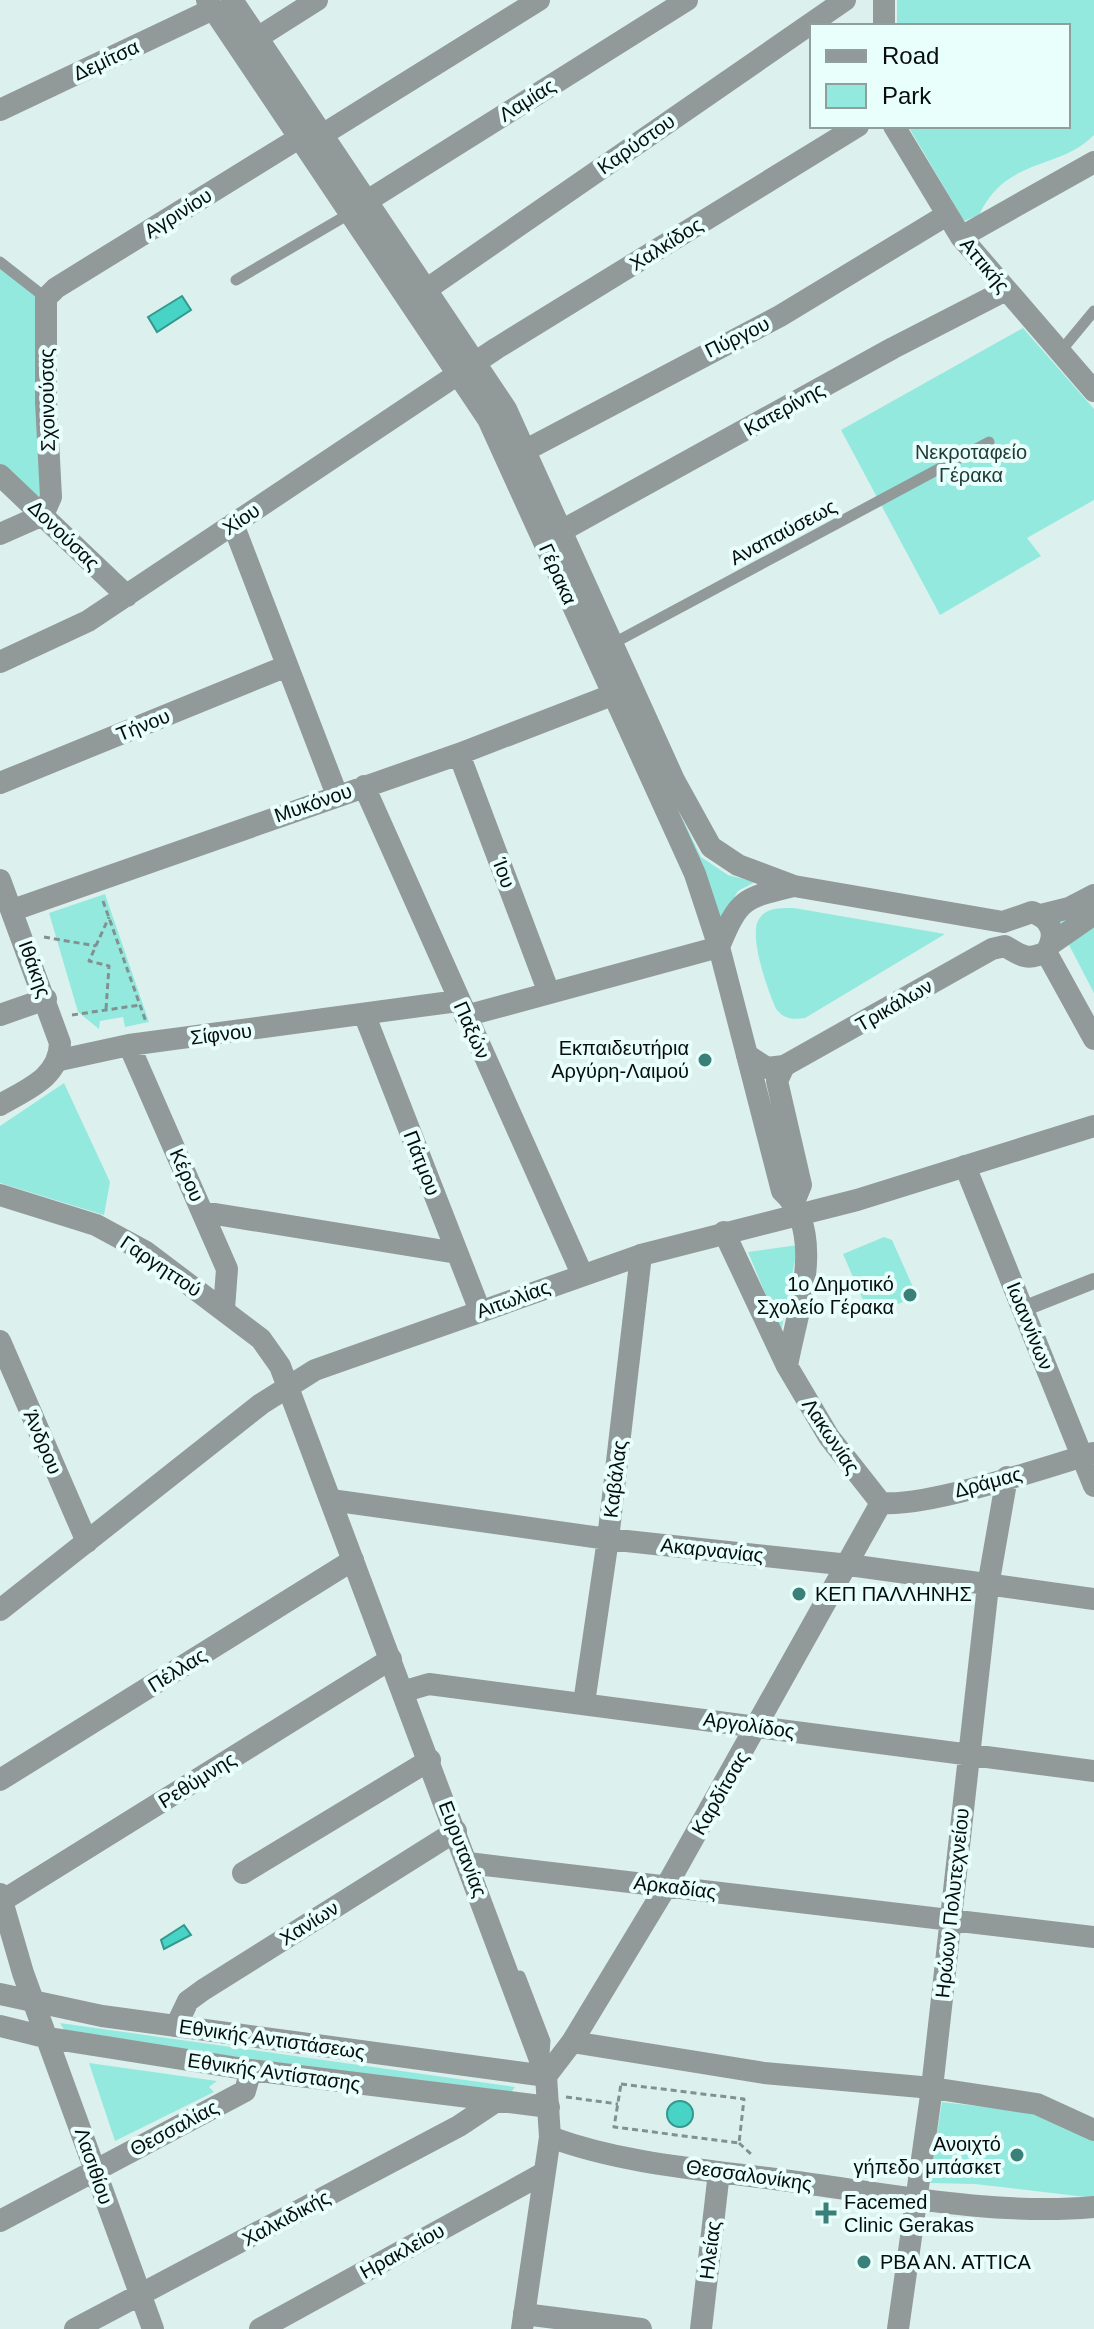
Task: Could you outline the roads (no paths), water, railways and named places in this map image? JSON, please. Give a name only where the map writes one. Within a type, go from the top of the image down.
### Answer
[{"type":"street","points":[[257,38],[317,0]]},
{"type":"street","points":[[322,135],[539,0]]},
{"type":"street","name":"Λαμίας","points":[[358,207],[687,0]]},
{"type":"street","points":[[884,0],[884,24]]},
{"type":"street","name":"Γέρακα","points":[[217,3],[257,38],[322,135],[358,207],[467,368],[506,409],[526,450],[563,530],[603,648],[612,695],[695,874],[719,947],[782,1191],[796,1209]]},
{"type":"street","name":"Γέρακα","points":[[217,3],[299,138],[427,289],[467,368],[499,442],[603,648],[692,819],[711,847],[738,865],[794,886],[1003,922],[1023,914],[1041,915]]},
{"type":"street","name":"Δεμίτσα","points":[[0,110],[217,3]]},
{"type":"street","name":"Καρύστου","points":[[427,289],[833,3]]},
{"type":"street","name":"Χαλκίδος","points":[[467,368],[855,128]]},
{"type":"street","name":"Αττικής","points":[[895,128],[945,216],[1094,391]]},
{"type":"street","name":"Αγρινίου","points":[[51,293],[299,138]]},
{"type":"street","points":[[961,237],[1094,162]]},
{"type":"street","name":"Πύργου","points":[[526,450],[780,316],[945,216]]},
{"type":"street","name":"Κατερίνης","points":[[563,530],[1006,290]]},
{"type":"street","name":"Σχοινούσας","points":[[43,515],[51,497],[46,402],[51,293]]},
{"type":"street","name":"Χίου","points":[[0,662],[65,634],[127,596],[467,368]]},
{"type":"street","name":"Δονούσας","points":[[0,475],[127,596]]},
{"type":"street","points":[[0,534],[43,515]]},
{"type":"street","points":[[233,524],[337,795]]},
{"type":"street","name":"Τήνου","points":[[0,783],[287,666]]},
{"type":"street","name":"Μυκόνου","points":[[13,910],[459,754],[612,695]]},
{"type":"street","name":"Ίου","points":[[459,754],[549,993]]},
{"type":"street","name":"Παξών","points":[[364,786],[582,1274]]},
{"type":"street","name":"Ιθάκης","points":[[0,881],[50,1009],[60,1043],[60,1060]]},
{"type":"street","points":[[719,947],[729,921],[750,897],[794,886]]},
{"type":"street","points":[[1041,915],[1069,908],[1094,895]]},
{"type":"street","points":[[1048,948],[1094,914]]},
{"type":"street","points":[[1041,915],[1049,923],[1048,948],[1094,1039]]},
{"type":"street","name":"Τρικάλων","points":[[784,1066],[992,949],[1005,946],[1023,957],[1035,958],[1048,948]]},
{"type":"street","name":"Σίφνου","points":[[0,1105],[48,1076],[60,1060],[129,1045],[365,1016],[461,1008],[549,993],[719,947]]},
{"type":"street","points":[[0,1015],[50,1009]]},
{"type":"street","name":"Πάτμου","points":[[365,1016],[480,1311]]},
{"type":"street","name":"Κέρου","points":[[129,1045],[227,1269],[224,1309]]},
{"type":"street","points":[[747,1055],[767,1068],[784,1066]]},
{"type":"street","points":[[784,1066],[777,1081],[801,1185],[796,1209],[808,1244],[787,1366]]},
{"type":"street","name":"Αιτωλίας","points":[[1,1606],[288,1385],[315,1370],[641,1255],[796,1209],[965,1166],[1094,1126]]},
{"type":"street","name":"Ιωαννίνων","points":[[965,1166],[1023,1309],[1088,1454],[1094,1486]]},
{"type":"street","name":"Γαργηττού","points":[[0,1195],[66,1214],[127,1241],[224,1309],[271,1350],[288,1385]]},
{"type":"street","points":[[203,1212],[457,1253]]},
{"type":"street","name":"Λακωνίας","points":[[724,1232],[787,1366],[829,1437],[881,1503]]},
{"type":"street","name":"Καβάλας","points":[[584,1703],[608,1539],[641,1255]]},
{"type":"street","points":[[1023,1309],[1094,1281]]},
{"type":"street","name":"Άνδρου","points":[[0,1341],[87,1542]]},
{"type":"street","name":"Ευρυτανίας","points":[[288,1385],[405,1691],[546,2085],[550,2137],[523,2322]]},
{"type":"street","name":"Δράμας","points":[[881,1503],[899,1504],[1088,1454]]},
{"type":"street","name":"Ηρώων Πολυτεχνείου","points":[[898,2329],[914,2197],[932,2088],[988,1586],[1007,1477]]},
{"type":"street","name":"Ακαρνανίας","points":[[331,1500],[608,1539],[849,1565],[1094,1599]]},
{"type":"street","name":"Καρδίτσας","points":[[546,2085],[759,1727],[881,1503]]},
{"type":"street","name":"Πέλλας","points":[[0,1780],[353,1560]]},
{"type":"street","name":"Ρεθύμνης","points":[[1,1898],[391,1659]]},
{"type":"street","name":"Αργολίδος","points":[[405,1691],[429,1684],[1094,1771]]},
{"type":"street","points":[[243,1873],[430,1760]]},
{"type":"street","name":"Χανίων","points":[[176,2026],[188,2001],[203,1990],[456,1831]]},
{"type":"street","name":"Αρκαδίας","points":[[468,1863],[1094,1937]]},
{"type":"street","name":"Λασιθίου","points":[[1,1898],[34,2004],[153,2329]]},
{"type":"street","name":"Εθνικής Αντιστάσεως","points":[[0,1994],[34,2004],[546,2085]]},
{"type":"street","name":"Εθνικής Αντίστασης","points":[[0,2026],[49,2038],[251,2070],[495,2102],[546,2085]]},
{"type":"street","points":[[572,2042],[764,2073],[932,2088],[1037,2104],[1094,2130]]},
{"type":"street","name":"Θεσσαλίας","points":[[0,2221],[245,2091],[251,2070]]},
{"type":"street","name":"Χαλκιδικής","points":[[75,2329],[459,2126],[495,2102]]},
{"type":"street","name":"Θεσσαλονίκης","points":[[550,2137],[585,2150],[719,2172],[1025,2209],[1094,2207]]},
{"type":"street","name":"Ηλείας","points":[[701,2329],[719,2172]]},
{"type":"street","name":"Ηρακλείου","points":[[260,2329],[544,2173]]},
{"type":"street","points":[[523,2322],[641,2329]]},
{"type":"lane","points":[[236,280],[358,207]]},
{"type":"lane","points":[[0,262],[51,293]]},
{"type":"lane","points":[[1060,352],[1094,311]]},
{"type":"lane","name":"Αναπαύσεως","points":[[603,648],[989,442]]},
{"type":"place","name":"Εκπαιδευτήρια Αργύρη-Λαιμού","points":[[705,1060]]},
{"type":"place","name":"1ο Δημοτικό Σχολείο Γέρακα","points":[[910,1295]]},
{"type":"place","name":"ΚΕΠ ΠΑΛΛΗΝΗΣ","points":[[799,1594]]},
{"type":"place","name":"Ανοιχτό γήπεδο μπάσκετ","points":[[1017,2155]]},
{"type":"place","name":"Facemed Clinic Gerakas","points":[[826,2213]]},
{"type":"place","name":"PBA AN. ATTICA","points":[[864,2262]]},
{"type":"park label","name":"Νεκροταφείο Γέρακα","points":[[971,464]]}]
